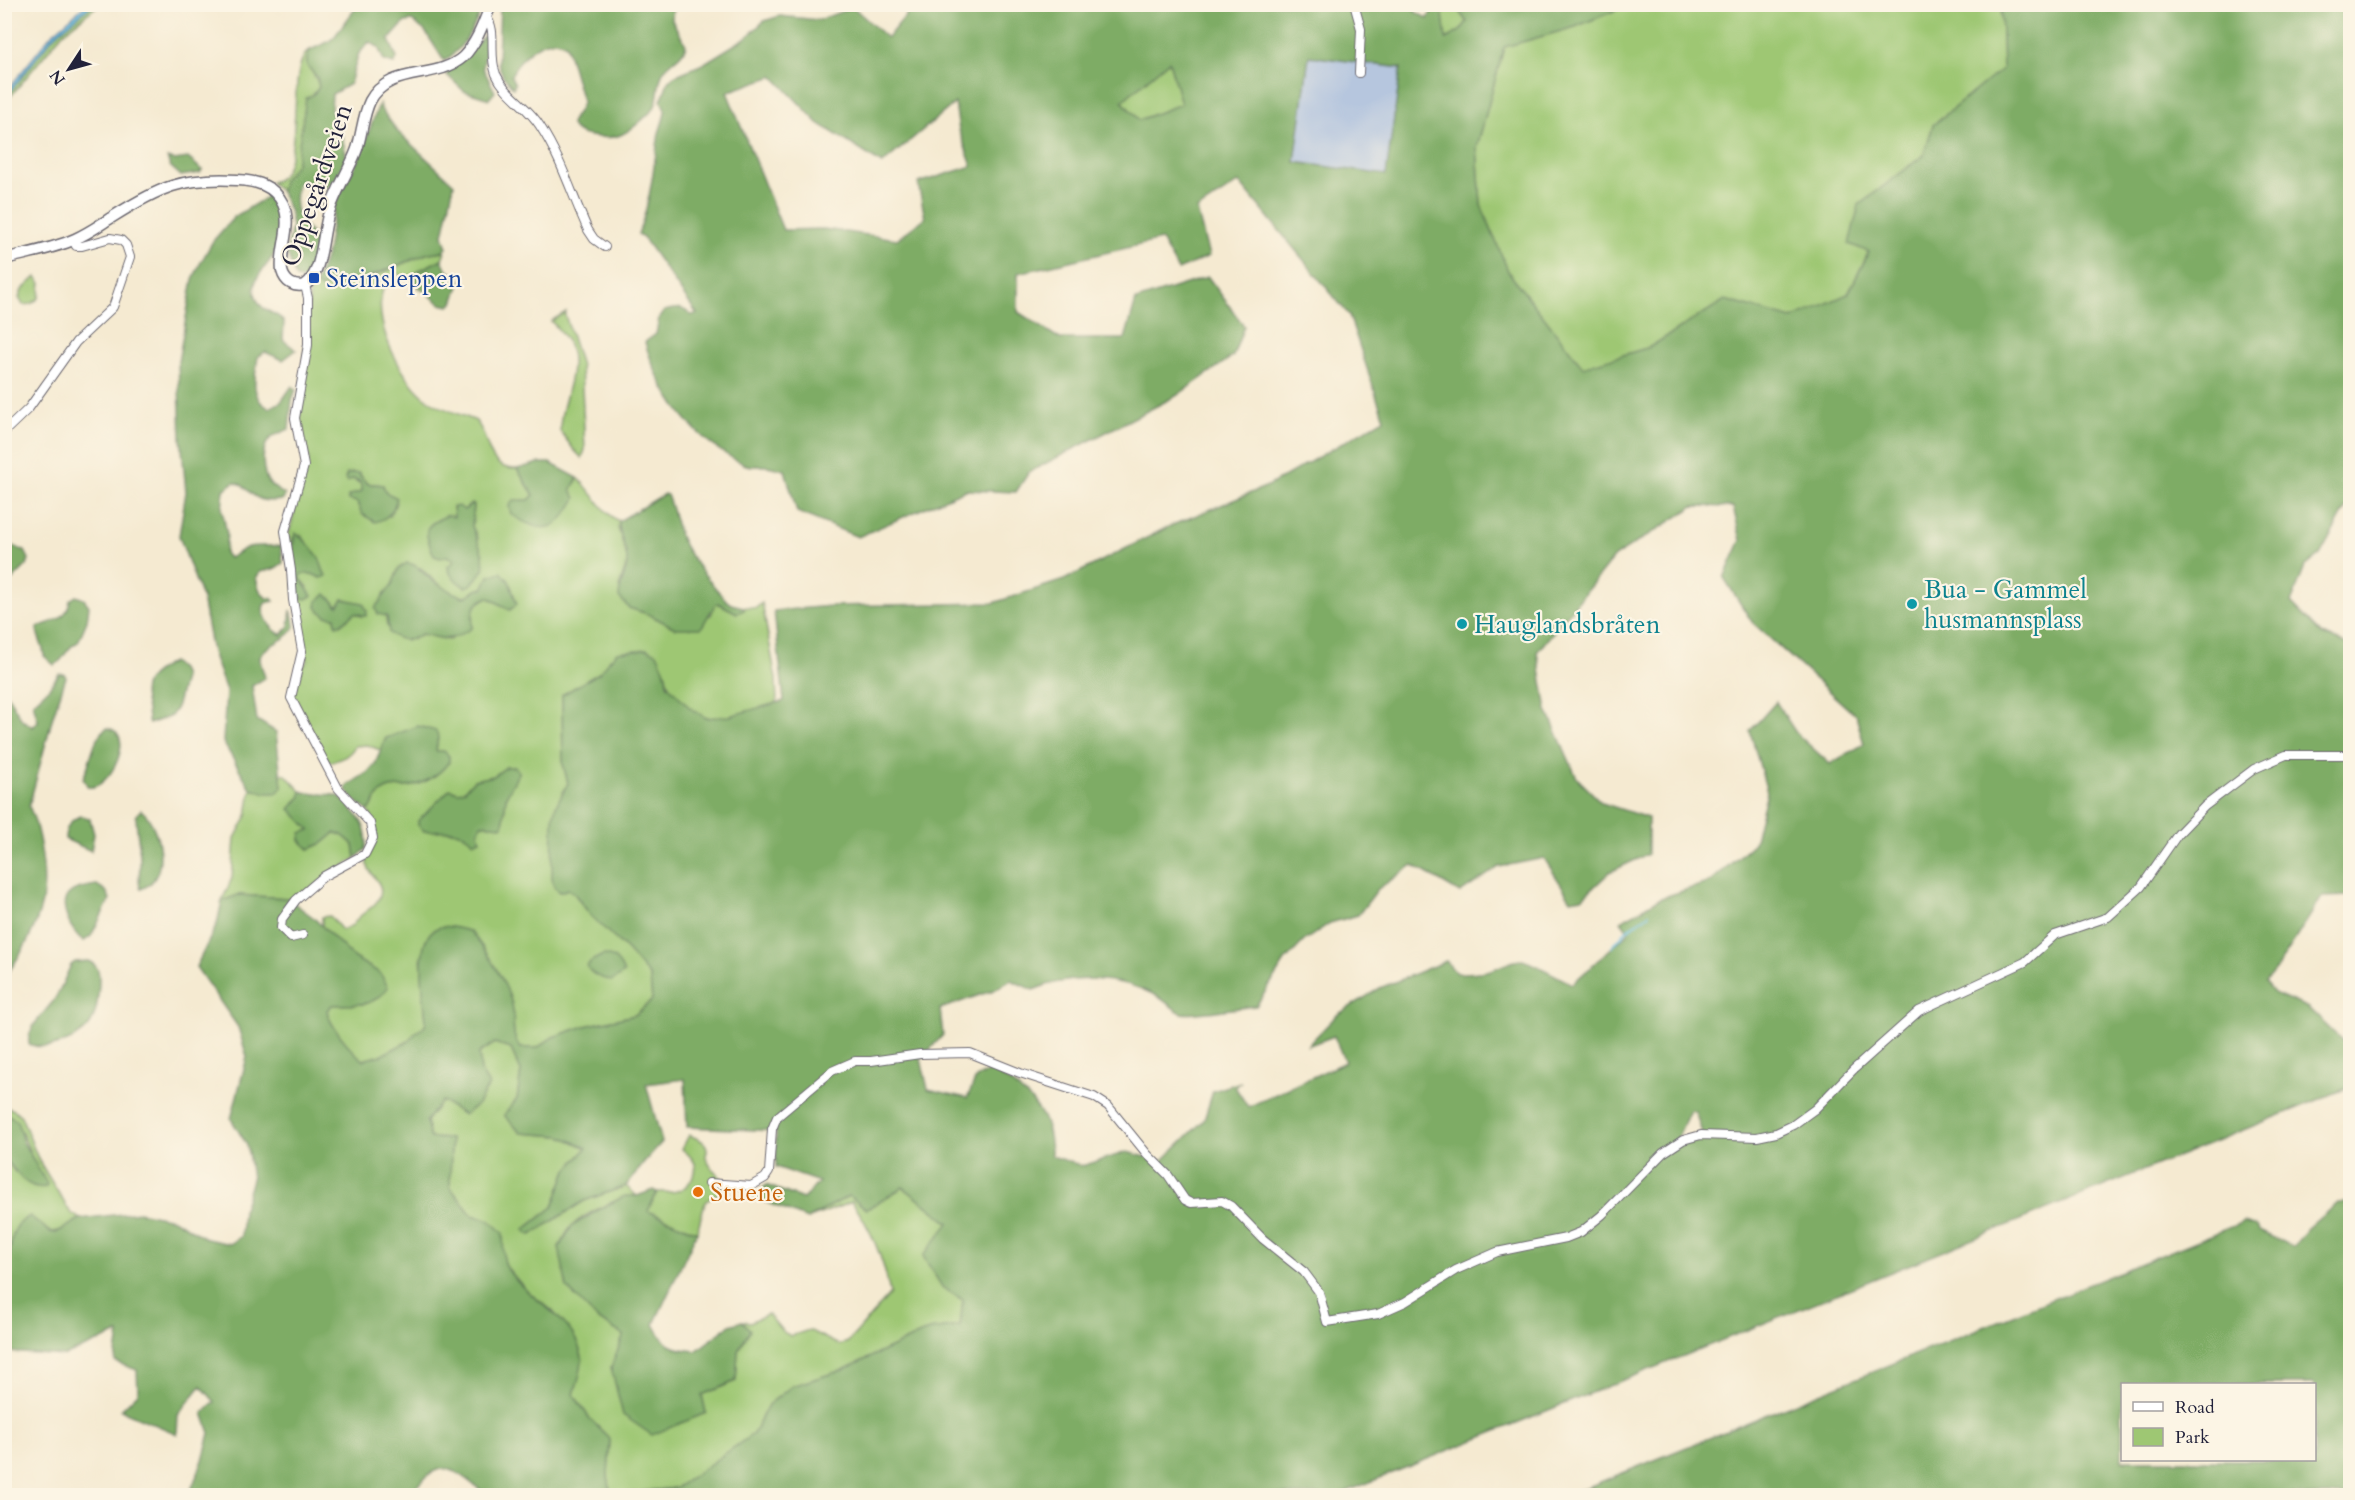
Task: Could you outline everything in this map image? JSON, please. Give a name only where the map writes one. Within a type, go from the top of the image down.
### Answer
[{"type":"main road","name":"Oppegårdveien","points":[[4,260],[73,240],[149,194],[172,184],[210,179],[253,181],[269,188],[282,203],[287,220],[282,271],[285,279],[291,284],[305,285],[315,273],[330,209],[355,155],[367,108],[372,98],[391,81],[438,70],[459,60],[474,43],[491,4]]},
{"type":"street","points":[[1354,4],[1361,29],[1359,73]]},
{"type":"street","points":[[486,17],[492,25],[492,62],[500,81],[532,114],[540,126],[559,161],[588,230],[594,239],[605,247]]},
{"type":"street","points":[[4,432],[29,408],[76,342],[113,307],[130,257],[129,250],[121,240],[110,238],[82,246],[76,246],[73,240]]},
{"type":"street","points":[[303,935],[291,938],[281,928],[282,918],[290,905],[324,876],[365,854],[373,838],[370,823],[338,788],[291,698],[303,651],[293,600],[285,531],[304,466],[296,412],[308,345],[308,298],[305,285]]},
{"type":"street","points":[[709,1183],[752,1186],[765,1178],[769,1172],[772,1129],[777,1117],[822,1079],[839,1068],[855,1061],[920,1054],[970,1053],[1094,1097],[1108,1106],[1147,1154],[1168,1175],[1185,1200],[1191,1203],[1222,1201],[1232,1206],[1263,1239],[1304,1272],[1319,1292],[1327,1322],[1378,1314],[1405,1302],[1456,1269],[1497,1252],[1566,1238],[1581,1232],[1602,1215],[1663,1153],[1683,1140],[1701,1135],[1757,1137],[1776,1133],[1793,1125],[1815,1109],[1853,1070],[1918,1011],[2025,962],[2055,935],[2108,917],[2141,888],[2178,834],[2205,806],[2254,769],[2286,755],[2350,755]]},
{"type":"shaded area","points":[[1309,56],[1401,68],[1387,175],[1295,162]]},
{"type":"green space","points":[[500,4],[673,5],[672,20],[686,45],[682,53],[663,72],[653,110],[629,131],[618,136],[606,138],[588,136],[571,125],[582,101],[566,45],[550,41],[534,48],[520,62],[511,76],[515,84],[513,88],[503,76],[498,63]]},
{"type":"green space","points":[[1419,4],[1414,11],[1428,19],[1434,5],[1442,6],[1446,39],[1460,31],[1467,22],[1454,5],[1628,5],[1575,27],[1504,47],[1477,147],[1481,205],[1509,273],[1583,367],[1650,347],[1725,300],[1792,319],[1848,294],[1869,252],[1849,244],[1859,205],[1924,155],[1933,125],[2003,68],[2001,5],[2350,5],[2350,501],[2320,555],[2305,567],[2291,603],[2322,635],[2350,645],[2350,896],[2322,897],[2278,966],[2265,982],[2274,993],[2308,1008],[2350,1048],[2350,1087],[1338,1495],[489,1496],[456,1472],[440,1469],[431,1473],[409,1495],[189,1495],[203,1460],[210,1433],[203,1413],[215,1402],[201,1386],[178,1415],[177,1434],[121,1410],[138,1393],[137,1370],[115,1362],[119,1333],[64,1356],[8,1352],[5,1355],[4,1272],[13,1234],[22,1221],[30,1216],[50,1232],[56,1233],[80,1219],[139,1212],[173,1219],[207,1239],[230,1244],[241,1236],[243,1210],[252,1179],[247,1145],[231,1119],[247,1057],[238,1027],[196,967],[217,924],[222,901],[238,895],[287,898],[314,918],[354,958],[380,973],[388,987],[377,999],[364,1004],[332,1005],[327,1010],[336,1030],[363,1060],[382,1055],[409,1041],[424,1027],[426,1022],[422,957],[429,934],[445,926],[470,931],[488,956],[509,995],[513,1010],[515,1038],[521,1048],[537,1048],[553,1037],[585,1026],[635,1015],[652,1000],[650,977],[628,951],[591,916],[574,893],[568,889],[560,892],[554,887],[552,878],[553,819],[556,806],[568,783],[563,764],[562,695],[599,673],[617,652],[647,649],[657,653],[665,671],[667,684],[690,708],[706,718],[729,716],[784,701],[774,611],[831,606],[993,603],[1064,580],[1170,526],[1270,485],[1384,419],[1349,315],[1239,182],[1197,210],[1209,256],[1178,270],[1161,240],[1018,273],[1018,312],[1060,339],[1125,339],[1136,300],[1208,277],[1244,326],[1233,356],[1176,396],[1029,472],[1016,492],[965,490],[858,537],[797,512],[785,470],[747,465],[710,443],[681,414],[670,397],[660,380],[645,342],[656,334],[659,318],[664,311],[679,308],[691,315],[697,314],[643,237],[638,234],[649,197],[659,133],[665,113],[661,101],[668,82],[674,76],[703,64],[747,37],[764,21],[780,16],[819,20],[853,7],[887,38],[906,15],[911,5]],"holes":[[[1309,56],[1401,68],[1386,175],[1295,162]],[[1169,61],[1181,104],[1139,120],[1122,101]],[[773,76],[818,123],[882,164],[955,103],[959,130],[972,166],[918,183],[925,218],[897,239],[824,229],[783,230],[727,92]],[[1694,506],[1733,507],[1741,540],[1724,578],[1752,622],[1856,716],[1864,744],[1830,764],[1796,733],[1776,702],[1750,731],[1767,792],[1754,843],[1710,882],[1661,898],[1621,921],[1629,932],[1572,984],[1538,966],[1521,960],[1485,971],[1460,973],[1456,973],[1446,961],[1380,988],[1337,1015],[1307,1046],[1334,1036],[1345,1062],[1248,1107],[1235,1087],[1241,1082],[1213,1091],[1204,1120],[1162,1161],[1127,1152],[1082,1166],[1052,1156],[1047,1127],[1038,1109],[1024,1094],[991,1070],[976,1078],[967,1098],[928,1089],[921,1059],[943,1035],[940,1009],[994,990],[1011,980],[1033,990],[1063,981],[1094,979],[1110,981],[1140,989],[1187,1014],[1256,1006],[1285,961],[1304,941],[1330,923],[1358,915],[1378,889],[1413,865],[1460,893],[1499,867],[1544,858],[1571,900],[1582,898],[1610,872],[1648,854],[1648,818],[1602,803],[1577,778],[1547,710],[1537,652],[1614,557]],[[495,1043],[511,1049],[521,1071],[517,1099],[504,1115],[521,1133],[561,1136],[587,1148],[567,1170],[553,1207],[524,1230],[531,1235],[584,1201],[626,1186],[662,1142],[646,1084],[685,1079],[687,1127],[776,1131],[776,1167],[819,1182],[803,1199],[766,1185],[755,1198],[807,1219],[849,1196],[867,1209],[903,1187],[949,1223],[923,1256],[942,1287],[963,1300],[960,1326],[929,1330],[843,1370],[792,1386],[768,1405],[753,1434],[676,1488],[611,1495],[608,1476],[610,1439],[590,1419],[574,1395],[582,1363],[576,1340],[558,1317],[514,1278],[505,1263],[503,1233],[489,1220],[472,1215],[450,1187],[451,1139],[430,1138],[426,1121],[442,1101],[464,1115],[478,1104],[489,1085],[481,1072],[479,1053]],[[1690,1110],[1695,1111],[1702,1133],[1676,1141]]]},
{"type":"green space","points":[[92,5],[98,5],[62,34],[5,103],[5,98],[53,37]]},
{"type":"green space","points":[[358,5],[484,5],[458,50],[444,61],[425,31],[412,21],[405,22],[389,40],[397,58],[394,64],[384,61],[378,47],[369,42],[358,55],[350,84],[332,94],[331,111],[340,129],[347,158],[334,181],[325,189],[304,181],[299,182],[297,186],[295,200],[297,210],[300,219],[313,236],[316,249],[314,260],[304,280],[296,278],[287,253],[292,227],[290,212],[281,192],[283,180],[296,164],[306,98],[313,95],[319,87],[317,77],[307,66],[310,50],[328,42],[335,36]]},
{"type":"green space","points":[[1440,5],[1454,5],[1467,22],[1460,31],[1446,39]]},
{"type":"green space","points":[[1628,5],[2001,5],[2003,68],[1933,125],[1924,155],[1859,205],[1869,251],[1848,294],[1792,319],[1725,300],[1650,347],[1583,367],[1509,274],[1481,205],[1477,147],[1504,47],[1575,27]]},
{"type":"green space","points":[[485,35],[487,42],[483,68],[495,92],[489,99],[464,91],[446,74]]},
{"type":"green space","points":[[310,50],[307,61],[319,87],[303,119],[297,163],[285,180],[281,192],[270,182],[282,176],[289,162],[293,143],[298,77],[302,60]]},
{"type":"green space","points":[[1169,61],[1182,104],[1139,120],[1122,101]]},
{"type":"green space","points":[[380,102],[381,109],[398,132],[454,184],[443,235],[447,248],[359,280],[318,287],[316,283],[327,252],[335,203],[358,160]]},
{"type":"green space","points":[[167,158],[174,160],[188,158],[202,170],[200,173],[181,176],[170,166]]},
{"type":"green space","points":[[266,193],[277,202],[281,232],[275,252],[258,277],[254,287],[255,293],[263,308],[284,321],[283,340],[296,350],[283,360],[265,352],[258,357],[255,386],[258,399],[269,408],[281,402],[292,386],[296,389],[292,400],[289,429],[270,439],[263,456],[265,474],[269,483],[285,495],[283,500],[264,500],[234,482],[224,490],[222,509],[227,534],[225,553],[229,558],[249,547],[281,546],[283,563],[274,569],[260,572],[256,578],[259,589],[266,598],[274,601],[265,603],[263,608],[272,627],[282,635],[289,626],[291,610],[295,626],[287,636],[261,654],[260,661],[265,678],[252,686],[257,720],[276,732],[282,787],[277,793],[251,789],[223,742],[226,691],[212,652],[202,598],[179,536],[186,492],[178,362],[193,279],[213,241],[234,217],[267,197]]},
{"type":"green space","points":[[445,251],[442,259],[412,276],[412,282],[396,273],[385,285],[381,300],[381,318],[386,337],[394,356],[415,388],[437,405],[476,421],[493,459],[506,468],[517,469],[534,495],[529,500],[509,506],[571,490],[578,478],[583,483],[609,514],[619,521],[618,528],[628,560],[619,587],[629,608],[648,614],[675,628],[711,615],[714,606],[718,603],[737,613],[744,610],[744,607],[756,608],[762,603],[776,679],[777,703],[733,717],[707,718],[694,712],[676,695],[667,680],[665,671],[611,658],[599,673],[562,695],[563,764],[568,783],[556,806],[560,892],[568,889],[574,893],[583,906],[628,951],[650,977],[652,1000],[635,1015],[585,1026],[553,1037],[537,1048],[520,1048],[514,1040],[512,1004],[421,956],[426,1022],[424,1027],[409,1041],[382,1055],[363,1060],[336,1030],[327,1010],[332,1005],[365,1004],[380,973],[354,958],[322,926],[322,917],[330,916],[342,930],[353,925],[358,917],[374,906],[379,898],[381,893],[379,884],[367,862],[376,836],[375,826],[368,811],[378,796],[388,789],[424,782],[449,762],[436,751],[438,736],[386,738],[380,750],[367,745],[355,746],[344,757],[329,762],[293,696],[302,667],[308,660],[305,657],[294,585],[301,598],[308,587],[300,578],[302,574],[312,574],[321,578],[326,576],[313,551],[301,535],[293,537],[292,554],[287,542],[306,462],[309,460],[298,424],[310,290],[314,283],[320,288],[374,276],[429,253]],"holes":[[[359,473],[367,483],[383,485],[385,491],[396,502],[390,516],[358,506],[356,494],[362,491],[361,484],[353,479]],[[471,504],[474,506],[472,526],[478,539],[448,571],[454,562],[447,556],[455,513],[453,508],[464,510]],[[399,568],[421,568],[448,590],[464,596],[485,587],[489,576],[510,610],[488,597],[478,603],[474,609],[472,628],[449,640],[422,634],[412,640],[387,626],[383,595],[392,585]],[[331,599],[338,606],[343,599],[350,601],[355,604],[361,616],[355,613],[336,624],[335,617],[326,616],[316,607]],[[506,767],[519,772],[506,796],[503,826],[480,824],[478,834],[480,840],[474,842],[457,832],[424,831],[418,821],[450,789],[458,792],[465,790],[474,780],[494,776]]]},
{"type":"green space","points":[[442,259],[446,269],[461,280],[453,303],[449,306],[441,304],[412,282],[412,276]]},
{"type":"green space","points":[[36,277],[41,283],[39,298],[31,304],[23,305],[19,298],[22,290]]},
{"type":"green space","points":[[566,312],[581,366],[585,450],[582,458],[560,431],[572,365],[568,343],[551,321]]},
{"type":"green space","points":[[539,463],[550,463],[578,478],[571,490],[576,498],[563,518],[556,524],[541,528],[532,526],[511,514],[509,506],[514,500],[529,500],[534,495],[517,469]]},
{"type":"green space","points":[[359,473],[369,484],[383,485],[387,493],[397,498],[387,517],[375,522],[362,514],[357,502],[348,500],[348,496],[362,491],[358,480],[353,479],[347,482],[345,479],[347,474]]},
{"type":"green space","points":[[664,494],[667,495],[683,543],[694,560],[727,601],[744,607],[744,610],[737,613],[718,603],[701,628],[675,628],[648,614],[629,608],[619,597],[627,559],[619,521]]},
{"type":"green space","points":[[474,505],[472,526],[483,555],[484,569],[471,585],[465,587],[451,575],[448,566],[454,562],[453,559],[447,556],[440,558],[434,556],[427,530],[439,519],[448,515],[454,517],[453,507],[459,506],[464,510]]},
{"type":"green space","points":[[295,533],[305,540],[317,555],[326,576],[321,578],[312,574],[302,574],[300,578],[312,596],[306,599],[301,598],[294,585],[292,554]]},
{"type":"green space","points":[[5,543],[25,551],[29,559],[27,565],[5,587]]},
{"type":"green space","points":[[407,563],[416,566],[445,588],[465,597],[478,589],[483,589],[489,576],[501,572],[509,581],[517,604],[510,610],[488,597],[478,603],[474,609],[472,628],[453,638],[422,634],[409,640],[398,638],[389,633],[387,616],[378,614],[375,608],[392,585],[399,568]]},
{"type":"green space","points":[[326,594],[338,606],[343,599],[363,603],[367,611],[366,616],[355,613],[340,625],[336,625],[335,617],[326,616],[316,607],[317,601]]},
{"type":"green space","points":[[76,596],[84,599],[89,606],[87,621],[78,642],[70,647],[61,660],[54,665],[44,656],[37,628],[61,617],[70,600]]},
{"type":"green space","points":[[172,662],[182,671],[184,678],[176,709],[171,716],[149,724],[144,697],[146,684],[153,674]]},
{"type":"green space","points":[[59,674],[64,674],[66,677],[29,806],[42,853],[44,880],[42,902],[27,942],[5,977],[5,694],[22,720],[33,727],[38,721],[33,703],[49,688]]},
{"type":"green space","points":[[418,726],[436,731],[438,736],[436,751],[444,751],[449,756],[449,762],[424,782],[385,790],[368,811],[354,800],[346,789],[347,786],[368,772],[375,764],[386,738]]},
{"type":"green space","points":[[107,728],[116,732],[120,739],[117,760],[105,780],[96,786],[88,787],[83,778],[98,736]]},
{"type":"green space","points":[[506,767],[515,767],[519,772],[506,797],[503,826],[481,824],[478,834],[480,840],[474,842],[457,832],[424,831],[418,825],[418,821],[450,789],[458,792],[465,790],[474,780],[494,776]]},
{"type":"green space","points":[[285,774],[301,791],[302,796],[295,802],[310,830],[301,833],[300,841],[309,849],[323,843],[335,833],[342,835],[354,845],[356,858],[291,901],[287,898],[238,895],[222,901],[232,878],[235,838],[247,816],[251,789],[266,793],[282,787],[280,777]]},
{"type":"green space","points":[[301,791],[339,796],[360,819],[366,833],[366,849],[356,858],[354,845],[342,835],[335,833],[323,843],[309,849],[300,840],[301,833],[310,830],[290,809],[301,796]]},
{"type":"green space","points":[[141,810],[148,817],[158,839],[160,863],[151,883],[141,889],[136,815]]},
{"type":"green space","points":[[82,816],[90,819],[94,834],[91,851],[65,839],[69,824]]},
{"type":"green space","points":[[97,885],[106,891],[110,899],[91,936],[84,941],[75,932],[67,918],[66,898],[79,888]]},
{"type":"green space","points":[[603,955],[616,960],[624,973],[612,981],[591,972],[587,966],[591,961]]},
{"type":"green space","points":[[88,961],[97,968],[99,973],[97,1005],[92,1021],[81,1034],[54,1046],[41,1047],[29,1044],[33,1026],[54,1000],[71,965],[75,962]]},
{"type":"green space","points":[[495,1043],[511,1049],[521,1071],[517,1100],[504,1115],[521,1133],[561,1136],[587,1148],[567,1170],[553,1207],[525,1229],[531,1235],[584,1201],[626,1186],[637,1196],[613,1202],[585,1216],[570,1228],[559,1247],[597,1319],[624,1335],[611,1368],[652,1434],[706,1413],[702,1395],[736,1381],[738,1351],[750,1330],[742,1321],[750,1322],[768,1314],[783,1332],[791,1336],[809,1330],[839,1345],[848,1342],[890,1294],[877,1246],[852,1202],[807,1219],[849,1196],[867,1209],[903,1187],[949,1223],[942,1287],[963,1300],[960,1327],[929,1330],[843,1370],[792,1386],[768,1405],[753,1434],[676,1488],[611,1495],[608,1476],[610,1439],[590,1419],[574,1395],[582,1356],[554,1312],[526,1290],[504,1264],[489,1220],[472,1215],[450,1187],[451,1139],[430,1138],[426,1121],[442,1101],[481,1072],[479,1053]]},
{"type":"green space","points":[[5,1107],[21,1116],[39,1161],[70,1212],[80,1219],[58,1231],[53,1232],[45,1228],[10,1244],[9,1260],[5,1272],[4,1158],[15,1172],[34,1162],[19,1127],[5,1112]]},
{"type":"green space","points":[[4,1112],[17,1121],[23,1142],[47,1184],[46,1187],[27,1183],[5,1158]]},
{"type":"green space","name":"Stuene","points":[[689,1135],[705,1144],[708,1163],[726,1183],[723,1190],[705,1202],[697,1232],[647,1211],[657,1192],[677,1191],[686,1186],[695,1174],[693,1160],[682,1149]]},
{"type":"green space","points":[[653,1190],[657,1192],[648,1211],[697,1232],[654,1324],[662,1338],[675,1347],[696,1351],[730,1325],[742,1321],[750,1330],[738,1351],[736,1381],[702,1395],[706,1413],[652,1435],[623,1415],[611,1367],[624,1335],[597,1319],[567,1288],[559,1247],[572,1226],[603,1207],[625,1196],[637,1196]]},
{"type":"green space","points":[[2337,1203],[2350,1203],[2350,1495],[1568,1495],[2243,1222],[2257,1226],[2259,1231],[2293,1247],[2307,1229]]},
{"type":"water","points":[[87,4],[92,5],[53,37],[5,98],[5,93],[51,35]]},
{"type":"waterway","points":[[1612,947],[1626,931],[1649,914]]},
{"type":"place","name":"Steinsleppen","points":[[314,278]]},
{"type":"place","name":"Bua - Gammel husmannsplass","points":[[1912,604]]},
{"type":"place","name":"Hauglandsbråten","points":[[1462,624]]},
{"type":"place","name":"Stuene","points":[[698,1192]]}]
